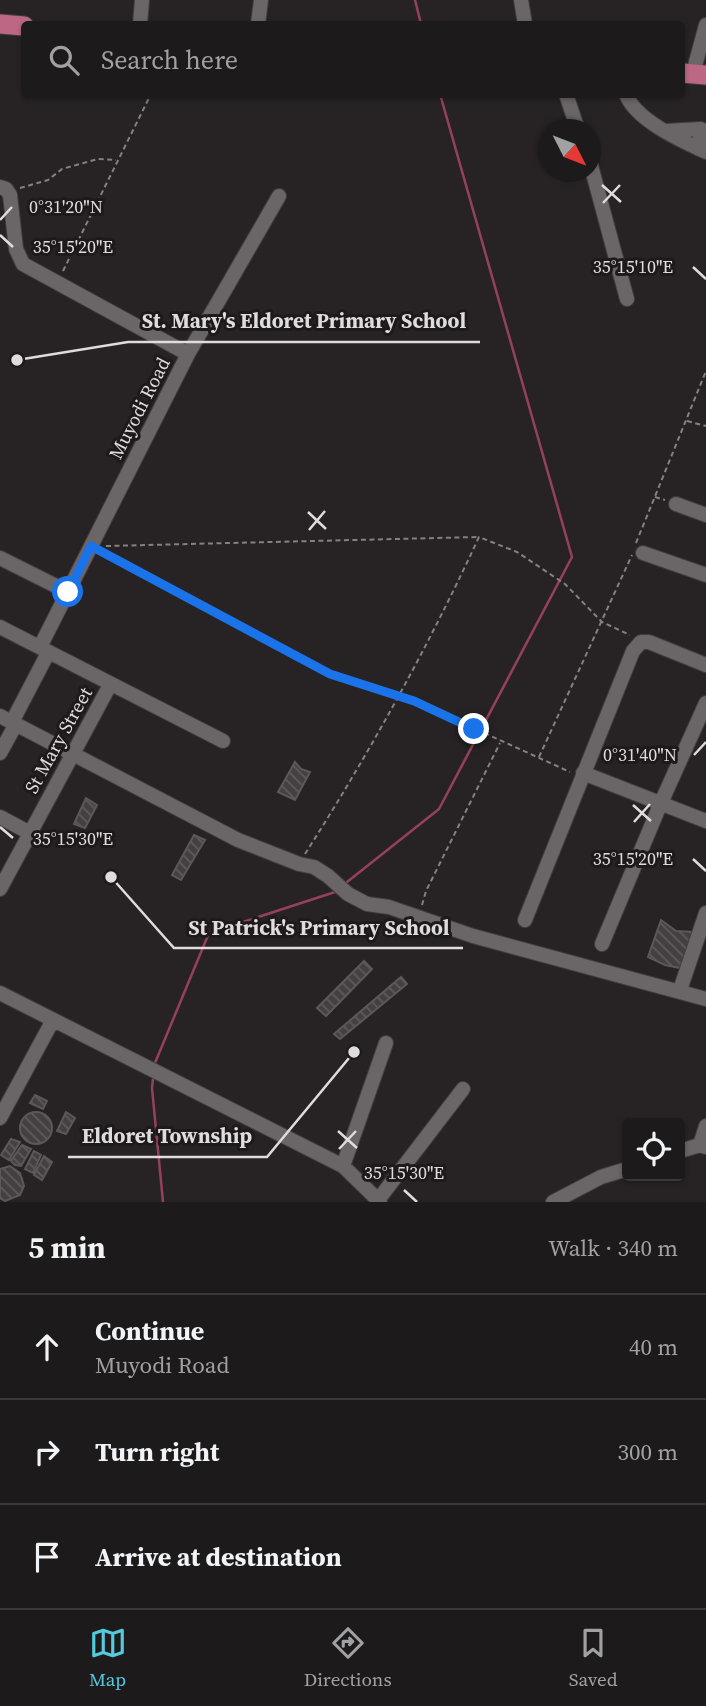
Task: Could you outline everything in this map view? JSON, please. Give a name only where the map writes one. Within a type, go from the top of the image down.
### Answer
[{"type":"highway","points":[[0,24],[21,26]]},
{"type":"street","points":[[140,21],[142,0]]},
{"type":"street","points":[[258,21],[261,0]]},
{"type":"street","points":[[521,0],[524,21]]},
{"type":"street","points":[[693,74],[706,25]]},
{"type":"street","points":[[567,98],[575,119]]},
{"type":"street","points":[[629,98],[638,111],[666,131],[703,150]]},
{"type":"street","points":[[595,182],[627,299]]},
{"type":"street","name":"Muyodi Road","points":[[0,753],[9,721],[44,650],[68,592],[188,354],[23,264],[16,249],[5,191]]},
{"type":"street","points":[[188,354],[278,196]]},
{"type":"street","points":[[676,504],[706,515]]},
{"type":"street","points":[[643,553],[706,575]]},
{"type":"street","points":[[0,558],[68,592]]},
{"type":"street","points":[[0,627],[223,741]]},
{"type":"street","points":[[525,920],[633,651],[641,642],[649,642],[706,665]]},
{"type":"street","name":"St Mary Street","points":[[0,889],[110,685]]},
{"type":"street","points":[[602,944],[706,703]]},
{"type":"street","points":[[9,721],[238,840],[299,864],[314,867],[348,894],[367,904],[389,907],[473,936],[706,999]]},
{"type":"street","points":[[583,775],[706,821]]},
{"type":"street","points":[[0,817],[30,833]]},
{"type":"street","points":[[680,990],[706,914]]},
{"type":"street","points":[[0,993],[343,1166],[379,1201],[463,1089]]},
{"type":"street","points":[[0,1118],[52,1020]]},
{"type":"street","points":[[343,1166],[386,1043]]},
{"type":"street","points":[[685,1151],[703,1146],[706,1126]]},
{"type":"street","points":[[553,1202],[601,1177],[622,1170]]},
{"type":"path","points":[[57,284],[149,98]]},
{"type":"path","points":[[5,191],[48,180],[62,170],[98,159],[118,160]]},
{"type":"path","points":[[538,758],[624,575],[706,371]]},
{"type":"path","points":[[686,421],[706,426]]},
{"type":"path","points":[[299,864],[367,755],[400,696],[479,537]]},
{"type":"path","points":[[91,546],[479,537],[517,552],[565,584],[602,622],[641,642]]},
{"type":"path","points":[[91,546],[330,674],[400,696],[500,742],[583,775]]},
{"type":"path","points":[[417,918],[426,891],[500,742]]},
{"type":"building","points":[[295,762],[301,769],[310,772],[295,800],[278,792]]},
{"type":"building","points":[[86,798],[97,805],[85,828],[74,824]]},
{"type":"building","points":[[194,835],[205,840],[181,880],[172,875]]},
{"type":"building","points":[[661,920],[676,931],[693,932],[680,968],[648,957]]},
{"type":"building","points":[[364,961],[372,969],[326,1016],[317,1008]]},
{"type":"building","points":[[401,977],[407,984],[340,1039],[334,1034]]},
{"type":"building","points":[[35,1095],[47,1101],[43,1109],[30,1103]]},
{"type":"building","points":[[36,1112],[47,1117],[52,1128],[47,1139],[36,1144],[25,1139],[20,1128],[25,1117]]},
{"type":"building","points":[[66,1112],[75,1118],[66,1134],[57,1131]]},
{"type":"building","points":[[11,1139],[20,1142],[9,1160],[1,1155]]},
{"type":"building","points":[[22,1145],[31,1149],[21,1166],[15,1165],[11,1161]]},
{"type":"building","points":[[34,1151],[41,1155],[33,1173],[25,1169]]},
{"type":"building","points":[[44,1156],[52,1162],[42,1180],[34,1175]]},
{"type":"building","points":[[10,1166],[20,1173],[24,1186],[20,1195],[5,1201],[0,1198],[0,1169]]},
{"type":"waterway","points":[[415,0],[420,21]]},
{"type":"waterway","points":[[347,882],[439,809],[572,557],[441,98]]},
{"type":"waterway","points":[[155,1063],[209,933],[335,892]]},
{"type":"waterway","points":[[153,1079],[163,1202]]},
{"type":"place","name":"St. Mary's Eldoret Primary School","points":[[17,360]]},
{"type":"place","name":"St Patrick's Primary School","points":[[111,877]]},
{"type":"place","name":"Eldoret Township","points":[[354,1052]]},
{"type":"route","points":[[68,592],[91,546],[330,674],[414,701],[474,729]]}]
